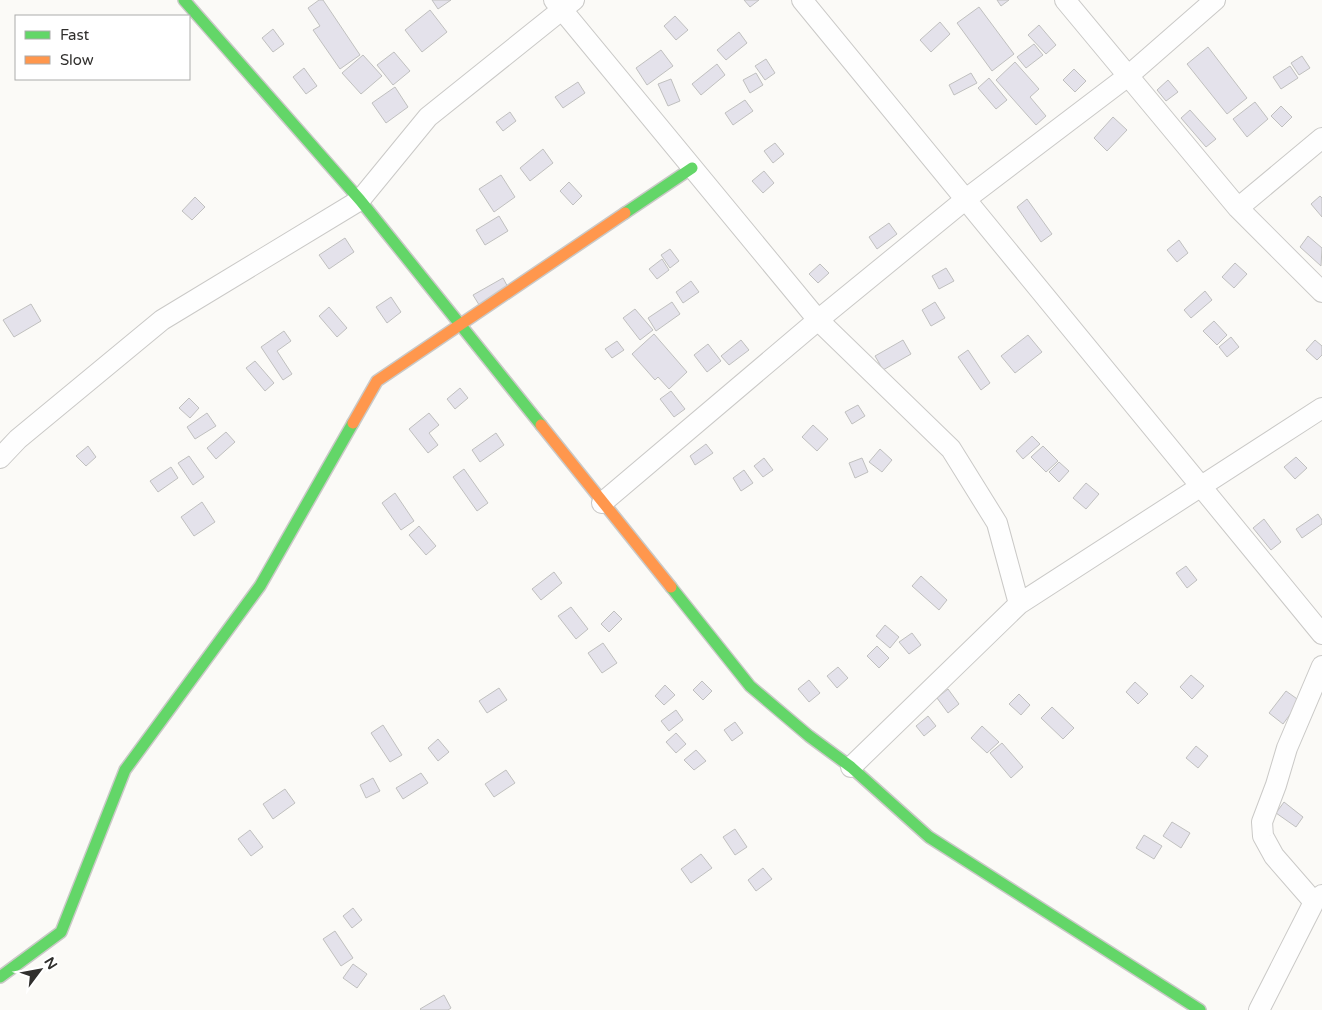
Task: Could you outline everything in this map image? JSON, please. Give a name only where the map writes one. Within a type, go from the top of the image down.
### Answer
[{"type":"street","points":[[184,0],[360,200],[750,686],[808,736],[851,768],[929,837],[1200,1010]]},
{"type":"street","points":[[802,0],[1322,634]]},
{"type":"street","points":[[1065,0],[1238,208],[1322,292]]},
{"type":"street","points":[[602,503],[818,320],[966,199],[1128,76],[1215,0]]},
{"type":"street","points":[[0,458],[18,439],[162,320],[360,200],[428,117],[563,3],[692,168],[818,320],[951,449],[997,523],[1019,604]]},
{"type":"street","points":[[1238,208],[1322,138]]},
{"type":"street","points":[[0,977],[61,932],[125,770],[260,586],[377,381],[692,168]]},
{"type":"street","points":[[851,768],[1019,604],[1322,408]]},
{"type":"street","points":[[1259,1010],[1318,899],[1274,856],[1263,836],[1262,822],[1287,748],[1322,666]]},
{"type":"building","points":[[319,0],[323,0],[360,55],[340,69],[313,30],[320,26],[308,8]]},
{"type":"building","points":[[432,0],[451,0],[438,9]]},
{"type":"building","points":[[744,0],[759,0],[750,7]]},
{"type":"building","points":[[997,0],[1009,0],[1001,6]]},
{"type":"building","points":[[979,7],[1014,54],[992,71],[957,23]]},
{"type":"building","points":[[430,10],[447,32],[422,52],[405,30]]},
{"type":"building","points":[[675,16],[688,30],[676,40],[664,26]]},
{"type":"building","points":[[940,22],[950,34],[931,52],[920,40]]},
{"type":"building","points":[[1039,25],[1056,45],[1046,54],[1028,35]]},
{"type":"building","points":[[273,29],[284,44],[273,52],[262,38]]},
{"type":"building","points":[[739,32],[747,43],[726,60],[717,50]]},
{"type":"building","points":[[1034,44],[1043,55],[1026,68],[1017,57]]},
{"type":"building","points":[[1208,47],[1247,98],[1227,114],[1187,64]]},
{"type":"building","points":[[661,50],[673,66],[647,85],[636,68]]},
{"type":"building","points":[[394,52],[410,71],[393,85],[377,65]]},
{"type":"building","points":[[363,55],[382,76],[361,94],[342,73]]},
{"type":"building","points":[[1302,56],[1310,68],[1299,75],[1291,63]]},
{"type":"building","points":[[766,59],[775,73],[765,80],[755,66]]},
{"type":"building","points":[[1015,62],[1039,89],[1030,97],[1046,116],[1036,125],[996,80]]},
{"type":"building","points":[[717,64],[725,75],[701,95],[692,84]]},
{"type":"building","points":[[1290,66],[1298,78],[1281,89],[1273,77]]},
{"type":"building","points":[[304,68],[317,86],[306,94],[293,77]]},
{"type":"building","points":[[1074,69],[1086,81],[1075,92],[1063,80]]},
{"type":"building","points":[[756,73],[763,85],[750,93],[743,80]]},
{"type":"building","points":[[971,73],[977,83],[954,95],[949,85]]},
{"type":"building","points":[[989,78],[1007,100],[996,109],[978,88]]},
{"type":"building","points":[[671,79],[680,101],[668,106],[658,84]]},
{"type":"building","points":[[1168,80],[1178,92],[1166,101],[1157,90]]},
{"type":"building","points":[[578,82],[585,93],[563,108],[555,97]]},
{"type":"building","points":[[395,87],[408,107],[386,123],[372,103]]},
{"type":"building","points":[[745,100],[753,111],[733,125],[725,113]]},
{"type":"building","points":[[1255,102],[1268,119],[1247,137],[1233,119]]},
{"type":"building","points":[[1281,106],[1292,117],[1282,127],[1271,116]]},
{"type":"building","points":[[1190,110],[1216,139],[1206,147],[1181,118]]},
{"type":"building","points":[[510,112],[516,121],[503,131],[496,122]]},
{"type":"building","points":[[1113,117],[1127,130],[1107,151],[1094,138]]},
{"type":"building","points":[[775,143],[784,154],[773,163],[764,151]]},
{"type":"building","points":[[543,149],[553,163],[530,181],[520,168]]},
{"type":"building","points":[[764,171],[774,183],[763,193],[752,181]]},
{"type":"building","points":[[501,175],[515,197],[494,212],[479,189]]},
{"type":"building","points":[[569,182],[582,196],[573,205],[560,191]]},
{"type":"building","points":[[1320,196],[1322,198],[1322,217],[1311,204]]},
{"type":"building","points":[[195,197],[205,207],[192,220],[182,211]]},
{"type":"building","points":[[1027,199],[1052,234],[1041,242],[1017,207]]},
{"type":"building","points":[[499,216],[508,231],[485,245],[476,230]]},
{"type":"building","points":[[889,223],[897,234],[877,249],[869,237]]},
{"type":"building","points":[[1308,236],[1322,248],[1321,266],[1300,247]]},
{"type":"building","points":[[345,238],[354,252],[329,269],[319,255]]},
{"type":"building","points":[[1179,240],[1188,253],[1177,262],[1167,250]]},
{"type":"building","points":[[670,249],[679,261],[670,268],[661,255]]},
{"type":"building","points":[[662,259],[669,270],[657,279],[649,269]]},
{"type":"building","points":[[1235,263],[1247,274],[1234,288],[1222,277]]},
{"type":"building","points":[[820,264],[829,273],[818,283],[809,274]]},
{"type":"building","points":[[946,268],[954,281],[939,289],[932,276]]},
{"type":"building","points":[[503,278],[510,291],[481,308],[473,295]]},
{"type":"building","points":[[691,281],[699,292],[683,303],[676,292]]},
{"type":"building","points":[[1205,291],[1212,300],[1191,318],[1184,310]]},
{"type":"building","points":[[391,297],[401,312],[387,323],[376,307]]},
{"type":"building","points":[[672,302],[680,314],[656,331],[648,318]]},
{"type":"building","points":[[935,302],[945,318],[931,326],[922,310]]},
{"type":"building","points":[[31,304],[41,321],[14,337],[3,320]]},
{"type":"building","points":[[329,307],[347,328],[337,337],[319,316]]},
{"type":"building","points":[[635,309],[653,330],[640,340],[623,318]]},
{"type":"building","points":[[1214,321],[1227,335],[1217,345],[1203,331]]},
{"type":"building","points":[[284,331],[291,341],[277,351],[292,374],[283,380],[261,347]]},
{"type":"building","points":[[654,334],[687,372],[669,389],[658,377],[655,380],[632,354]]},
{"type":"building","points":[[1028,335],[1042,352],[1015,373],[1001,356]]},
{"type":"building","points":[[1231,337],[1239,347],[1227,357],[1219,347]]},
{"type":"building","points":[[741,340],[749,350],[729,365],[721,356]]},
{"type":"building","points":[[903,340],[911,354],[883,370],[875,356]]},
{"type":"building","points":[[1315,340],[1322,346],[1322,355],[1317,360],[1306,350]]},
{"type":"building","points":[[617,341],[624,350],[612,358],[605,349]]},
{"type":"building","points":[[708,344],[721,361],[707,372],[694,355]]},
{"type":"building","points":[[968,350],[990,383],[981,390],[958,357]]},
{"type":"building","points":[[255,361],[274,383],[265,391],[246,368]]},
{"type":"building","points":[[460,388],[468,398],[455,409],[447,399]]},
{"type":"building","points":[[671,391],[685,409],[674,417],[660,399]]},
{"type":"building","points":[[189,398],[199,408],[190,418],[179,408]]},
{"type":"building","points":[[858,405],[865,416],[852,424],[845,412]]},
{"type":"building","points":[[207,413],[216,426],[195,439],[187,427]]},
{"type":"building","points":[[429,413],[439,425],[429,433],[438,445],[428,453],[409,429]]},
{"type":"building","points":[[813,425],[828,439],[817,451],[802,437]]},
{"type":"building","points":[[226,432],[235,442],[216,459],[207,448]]},
{"type":"building","points":[[496,433],[504,445],[480,462],[472,450]]},
{"type":"building","points":[[1032,436],[1040,444],[1023,459],[1016,451]]},
{"type":"building","points":[[706,444],[713,453],[695,465],[690,456]]},
{"type":"building","points":[[88,446],[96,457],[86,466],[76,456]]},
{"type":"building","points":[[1043,446],[1058,461],[1046,472],[1031,457]]},
{"type":"building","points":[[880,449],[892,460],[882,472],[869,462]]},
{"type":"building","points":[[189,456],[204,477],[193,485],[178,463]]},
{"type":"building","points":[[1296,457],[1307,468],[1295,479],[1284,467]]},
{"type":"building","points":[[764,458],[773,470],[763,477],[754,466]]},
{"type":"building","points":[[862,458],[868,472],[855,478],[849,463]]},
{"type":"building","points":[[1059,462],[1069,471],[1059,482],[1049,472]]},
{"type":"building","points":[[171,467],[178,478],[158,492],[150,481]]},
{"type":"building","points":[[464,469],[488,503],[477,511],[453,477]]},
{"type":"building","points":[[744,470],[753,483],[741,491],[733,478]]},
{"type":"building","points":[[1086,483],[1099,494],[1086,509],[1073,498]]},
{"type":"building","points":[[395,493],[414,521],[401,530],[382,503]]},
{"type":"building","points":[[202,502],[215,522],[194,536],[181,517]]},
{"type":"building","points":[[1318,514],[1322,524],[1302,538],[1296,529]]},
{"type":"building","points":[[1264,519],[1281,542],[1271,550],[1253,528]]},
{"type":"building","points":[[419,526],[436,546],[426,555],[409,535]]},
{"type":"building","points":[[1186,566],[1197,580],[1187,588],[1176,573]]},
{"type":"building","points":[[554,572],[562,583],[541,600],[532,589]]},
{"type":"building","points":[[921,576],[947,600],[939,610],[912,586]]},
{"type":"building","points":[[571,607],[588,629],[576,639],[558,616]]},
{"type":"building","points":[[614,611],[622,619],[609,632],[601,624]]},
{"type":"building","points":[[885,625],[899,637],[890,648],[876,636]]},
{"type":"building","points":[[912,633],[921,645],[909,654],[899,642]]},
{"type":"building","points":[[603,643],[617,663],[602,673],[588,653]]},
{"type":"building","points":[[877,646],[889,658],[879,668],[867,656]]},
{"type":"building","points":[[838,667],[848,678],[837,688],[827,676]]},
{"type":"building","points":[[1191,675],[1204,686],[1192,699],[1180,687]]},
{"type":"building","points":[[809,680],[820,693],[809,702],[798,689]]},
{"type":"building","points":[[702,681],[712,691],[703,700],[693,690]]},
{"type":"building","points":[[1135,682],[1148,694],[1138,704],[1126,692]]},
{"type":"building","points":[[665,685],[675,695],[664,705],[655,696]]},
{"type":"building","points":[[499,688],[507,700],[487,713],[479,701]]},
{"type":"building","points":[[948,689],[959,704],[948,713],[937,698]]},
{"type":"building","points":[[1286,691],[1300,701],[1283,724],[1269,713]]},
{"type":"building","points":[[1019,694],[1030,705],[1021,715],[1009,704]]},
{"type":"building","points":[[1052,707],[1074,728],[1063,739],[1041,718]]},
{"type":"building","points":[[676,710],[683,720],[669,731],[661,721]]},
{"type":"building","points":[[928,716],[936,726],[924,736],[916,726]]},
{"type":"building","points":[[735,722],[743,733],[732,741],[724,730]]},
{"type":"building","points":[[383,725],[402,755],[390,762],[371,733]]},
{"type":"building","points":[[982,726],[999,742],[987,753],[971,738]]},
{"type":"building","points":[[676,733],[686,744],[676,753],[666,742]]},
{"type":"building","points":[[438,739],[449,752],[438,761],[428,748]]},
{"type":"building","points":[[1002,743],[1023,767],[1011,778],[990,753]]},
{"type":"building","points":[[1196,746],[1208,756],[1198,768],[1186,758]]},
{"type":"building","points":[[696,750],[706,761],[694,770],[684,760]]},
{"type":"building","points":[[506,770],[515,783],[494,797],[485,784]]},
{"type":"building","points":[[421,773],[428,783],[403,799],[396,788]]},
{"type":"building","points":[[373,778],[380,791],[366,798],[360,785]]},
{"type":"building","points":[[285,789],[295,803],[273,819],[263,804]]},
{"type":"building","points":[[1284,802],[1303,817],[1296,827],[1276,813]]},
{"type":"building","points":[[1172,822],[1190,833],[1181,848],[1163,836]]},
{"type":"building","points":[[735,829],[747,847],[735,855],[723,837]]},
{"type":"building","points":[[250,830],[263,847],[251,856],[238,839]]},
{"type":"building","points":[[1144,835],[1162,846],[1154,859],[1136,848]]},
{"type":"building","points":[[701,854],[712,868],[691,883],[681,869]]},
{"type":"building","points":[[763,868],[772,879],[756,891],[748,880]]},
{"type":"building","points":[[353,908],[362,920],[352,928],[343,916]]},
{"type":"building","points":[[335,931],[353,958],[341,966],[323,939]]},
{"type":"building","points":[[353,964],[367,974],[357,988],[343,978]]},
{"type":"building","points":[[444,995],[451,1008],[448,1010],[420,1009]]},
{"type":"traffic: fast","points":[[184,0],[360,200],[541,425]]},
{"type":"traffic: fast","points":[[625,213],[692,168]]},
{"type":"traffic: fast","points":[[0,977],[61,932],[125,770],[260,586],[353,423]]},
{"type":"traffic: fast","points":[[671,587],[750,686],[809,736],[851,767],[929,837],[1200,1010]]},
{"type":"traffic: slow","points":[[353,423],[377,381],[625,213]]},
{"type":"traffic: slow","points":[[541,425],[671,587]]}]
